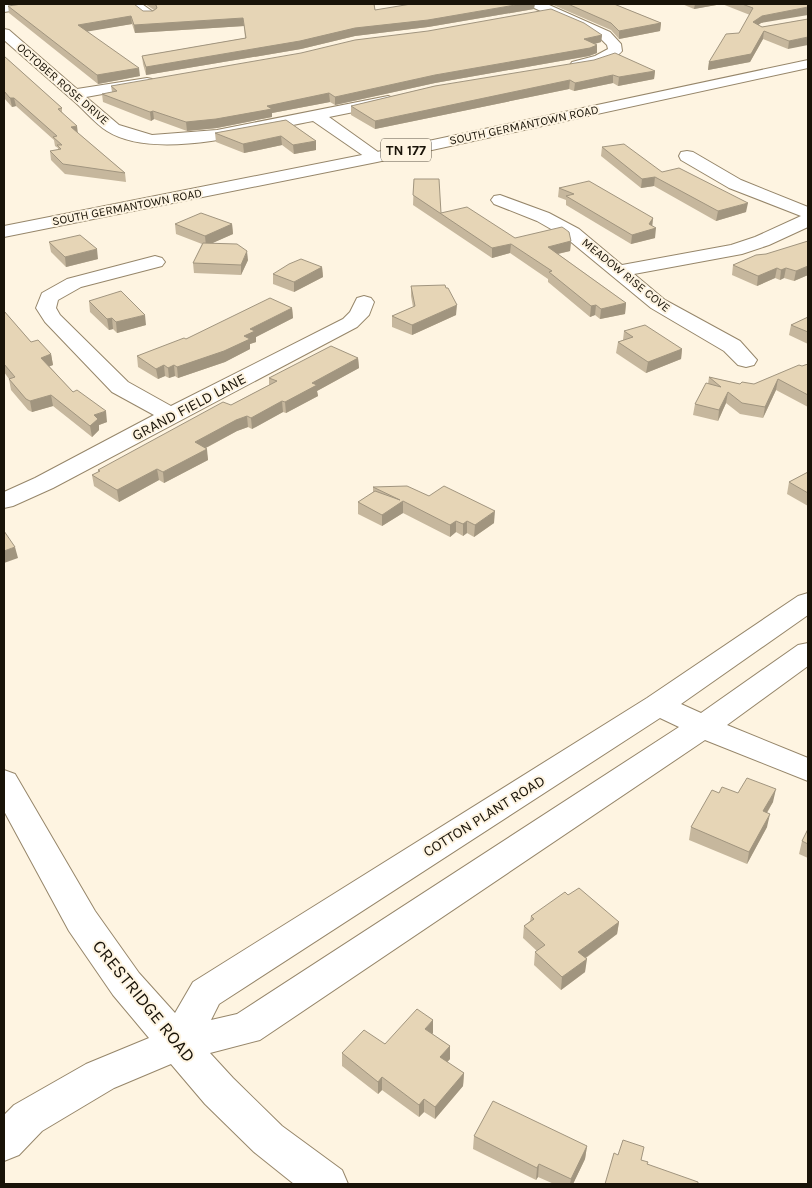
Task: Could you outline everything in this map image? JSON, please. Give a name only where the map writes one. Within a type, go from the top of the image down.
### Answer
[{"type":"street","points":[[4,8],[32,4]]},
{"type":"street","points":[[134,4],[149,14]]},
{"type":"street","points":[[537,4],[605,35],[614,44],[614,51],[600,59],[565,68]]},
{"type":"street","points":[[524,16],[554,11]]},
{"type":"street","name":"OCTOBER ROSE DRIVE","points":[[4,33],[113,128],[152,140],[217,135],[400,98]]},
{"type":"street","name":"SOUTH GERMANTOWN ROAD","points":[[4,232],[377,157],[808,64]]},
{"type":"street","points":[[75,94],[161,80]]},
{"type":"street","points":[[317,116],[377,157]]},
{"type":"street","points":[[687,156],[735,184],[808,213]]},
{"type":"street","name":"MEADOW RISE COVE","points":[[500,200],[544,217],[572,232],[658,304],[732,346],[746,360]]},
{"type":"street","points":[[620,271],[735,250],[762,241],[808,220]]},
{"type":"street","points":[[155,262],[74,283],[59,290],[49,298],[46,308],[52,318],[113,381],[127,391],[171,415]]},
{"type":"street","name":"GRAND FIELD LANE","points":[[4,501],[44,484],[171,415],[350,323],[359,315],[364,302]]},
{"type":"street","name":"COTTON PLANT ROAD","points":[[177,1044],[206,993],[658,705],[808,602]]},
{"type":"street","points":[[4,1142],[28,1118],[100,1076],[177,1044],[246,1028],[702,726],[808,652]]},
{"type":"street","points":[[658,705],[702,726],[808,770]]},
{"type":"street","name":"CRESTRIDGE ROAD","points":[[4,782],[57,879],[100,950],[126,984],[219,1091],[268,1138],[327,1184]]},
{"type":"building","points":[[22,4],[134,4],[143,11],[153,11],[157,8],[154,4],[374,4],[375,10],[411,4],[521,4],[428,20],[355,28],[300,41],[146,67],[142,56],[246,38],[243,18],[134,25],[131,16],[78,25],[139,68],[97,75],[8,6]]},
{"type":"building","points":[[568,4],[614,4],[661,23],[619,31],[611,23]]},
{"type":"building","points":[[742,4],[808,4],[808,7],[762,16],[753,22],[762,27],[808,19],[808,37],[789,41],[764,31],[751,54],[709,62],[726,34],[739,33],[753,8]]},
{"type":"building","points":[[551,9],[584,23],[602,35],[584,39],[597,45],[590,48],[435,75],[335,97],[329,93],[267,106],[272,109],[216,119],[186,122],[153,111],[150,112],[102,94],[117,91],[111,86],[301,53],[355,40],[428,31]]},
{"type":"building","points":[[615,53],[655,71],[619,77],[613,75],[575,83],[570,80],[375,121],[351,106],[435,86],[594,60]]},
{"type":"building","points":[[4,56],[62,108],[58,109],[77,126],[71,127],[125,173],[63,164],[50,151],[61,149],[57,145],[62,145],[53,137],[57,136],[4,91]]},
{"type":"building","points":[[286,120],[316,141],[293,145],[281,136],[243,144],[215,133]]},
{"type":"building","points":[[624,144],[662,172],[679,168],[748,203],[718,211],[655,177],[642,179],[602,147]]},
{"type":"building","points":[[414,179],[439,179],[441,213],[467,207],[515,238],[562,227],[569,232],[571,241],[548,247],[626,303],[601,309],[596,305],[591,306],[549,272],[552,271],[511,244],[492,248],[413,195]]},
{"type":"building","points":[[589,181],[653,218],[649,224],[656,228],[632,235],[566,196],[574,194],[559,188]]},
{"type":"building","points":[[201,213],[232,224],[205,236],[175,224]]},
{"type":"building","points":[[80,235],[97,249],[65,257],[49,242]]},
{"type":"building","points":[[808,241],[808,266],[796,271],[777,268],[758,276],[733,265],[756,255],[766,254]]},
{"type":"building","points":[[203,243],[237,244],[247,251],[241,265],[193,263]]},
{"type":"building","points":[[301,259],[322,267],[294,282],[273,274],[289,264]]},
{"type":"building","points":[[445,285],[457,305],[412,325],[392,316],[415,306],[411,286]]},
{"type":"building","points":[[121,291],[145,315],[116,322],[112,318],[107,319],[89,301]]},
{"type":"building","points":[[270,298],[292,308],[250,329],[255,331],[244,336],[250,339],[224,351],[177,367],[174,365],[168,368],[164,365],[156,369],[137,356],[184,338],[186,339]]},
{"type":"building","points":[[4,311],[31,342],[38,340],[51,354],[41,358],[73,392],[77,390],[106,411],[94,415],[98,419],[90,426],[51,395],[30,401],[26,399],[9,379],[15,377],[4,364]]},
{"type":"building","points":[[808,317],[808,332],[791,325]]},
{"type":"building","points":[[645,325],[682,349],[648,362],[618,342],[633,337],[624,331]]},
{"type":"building","points":[[331,346],[358,358],[312,383],[317,385],[285,402],[282,401],[251,418],[247,416],[236,420],[195,442],[207,449],[163,472],[157,469],[117,490],[92,475],[223,402],[231,405],[277,381],[269,378]]},
{"type":"building","points":[[808,364],[808,395],[778,379],[765,407],[742,403],[728,392],[719,410],[695,404],[706,383],[721,387],[709,377],[740,384],[742,382],[754,384],[799,365]]},
{"type":"building","points":[[808,472],[808,493],[789,482]]},
{"type":"building","points":[[407,486],[429,496],[444,486],[495,511],[475,525],[467,521],[463,524],[456,521],[450,525],[403,501],[382,515],[358,502],[375,491],[400,500],[373,487]]},
{"type":"building","points":[[4,531],[15,547],[4,551]]},
{"type":"building","points":[[747,778],[776,789],[763,811],[770,814],[749,852],[691,827],[712,790],[719,793],[722,787],[738,793]]},
{"type":"building","points":[[808,829],[808,844],[802,841]]},
{"type":"building","points":[[579,888],[619,922],[578,952],[587,959],[562,977],[535,952],[545,945],[524,926],[534,919],[531,916],[565,892],[568,895]]},
{"type":"building","points":[[417,1009],[433,1020],[425,1029],[450,1046],[440,1057],[464,1073],[435,1107],[424,1099],[419,1105],[382,1077],[378,1082],[342,1053],[364,1030],[385,1044]]},
{"type":"building","points":[[493,1101],[587,1146],[571,1179],[539,1164],[537,1168],[474,1136]]},
{"type":"building","points":[[623,1140],[644,1147],[641,1160],[648,1162],[647,1164],[698,1182],[698,1184],[605,1184],[614,1153],[618,1155]]}]
